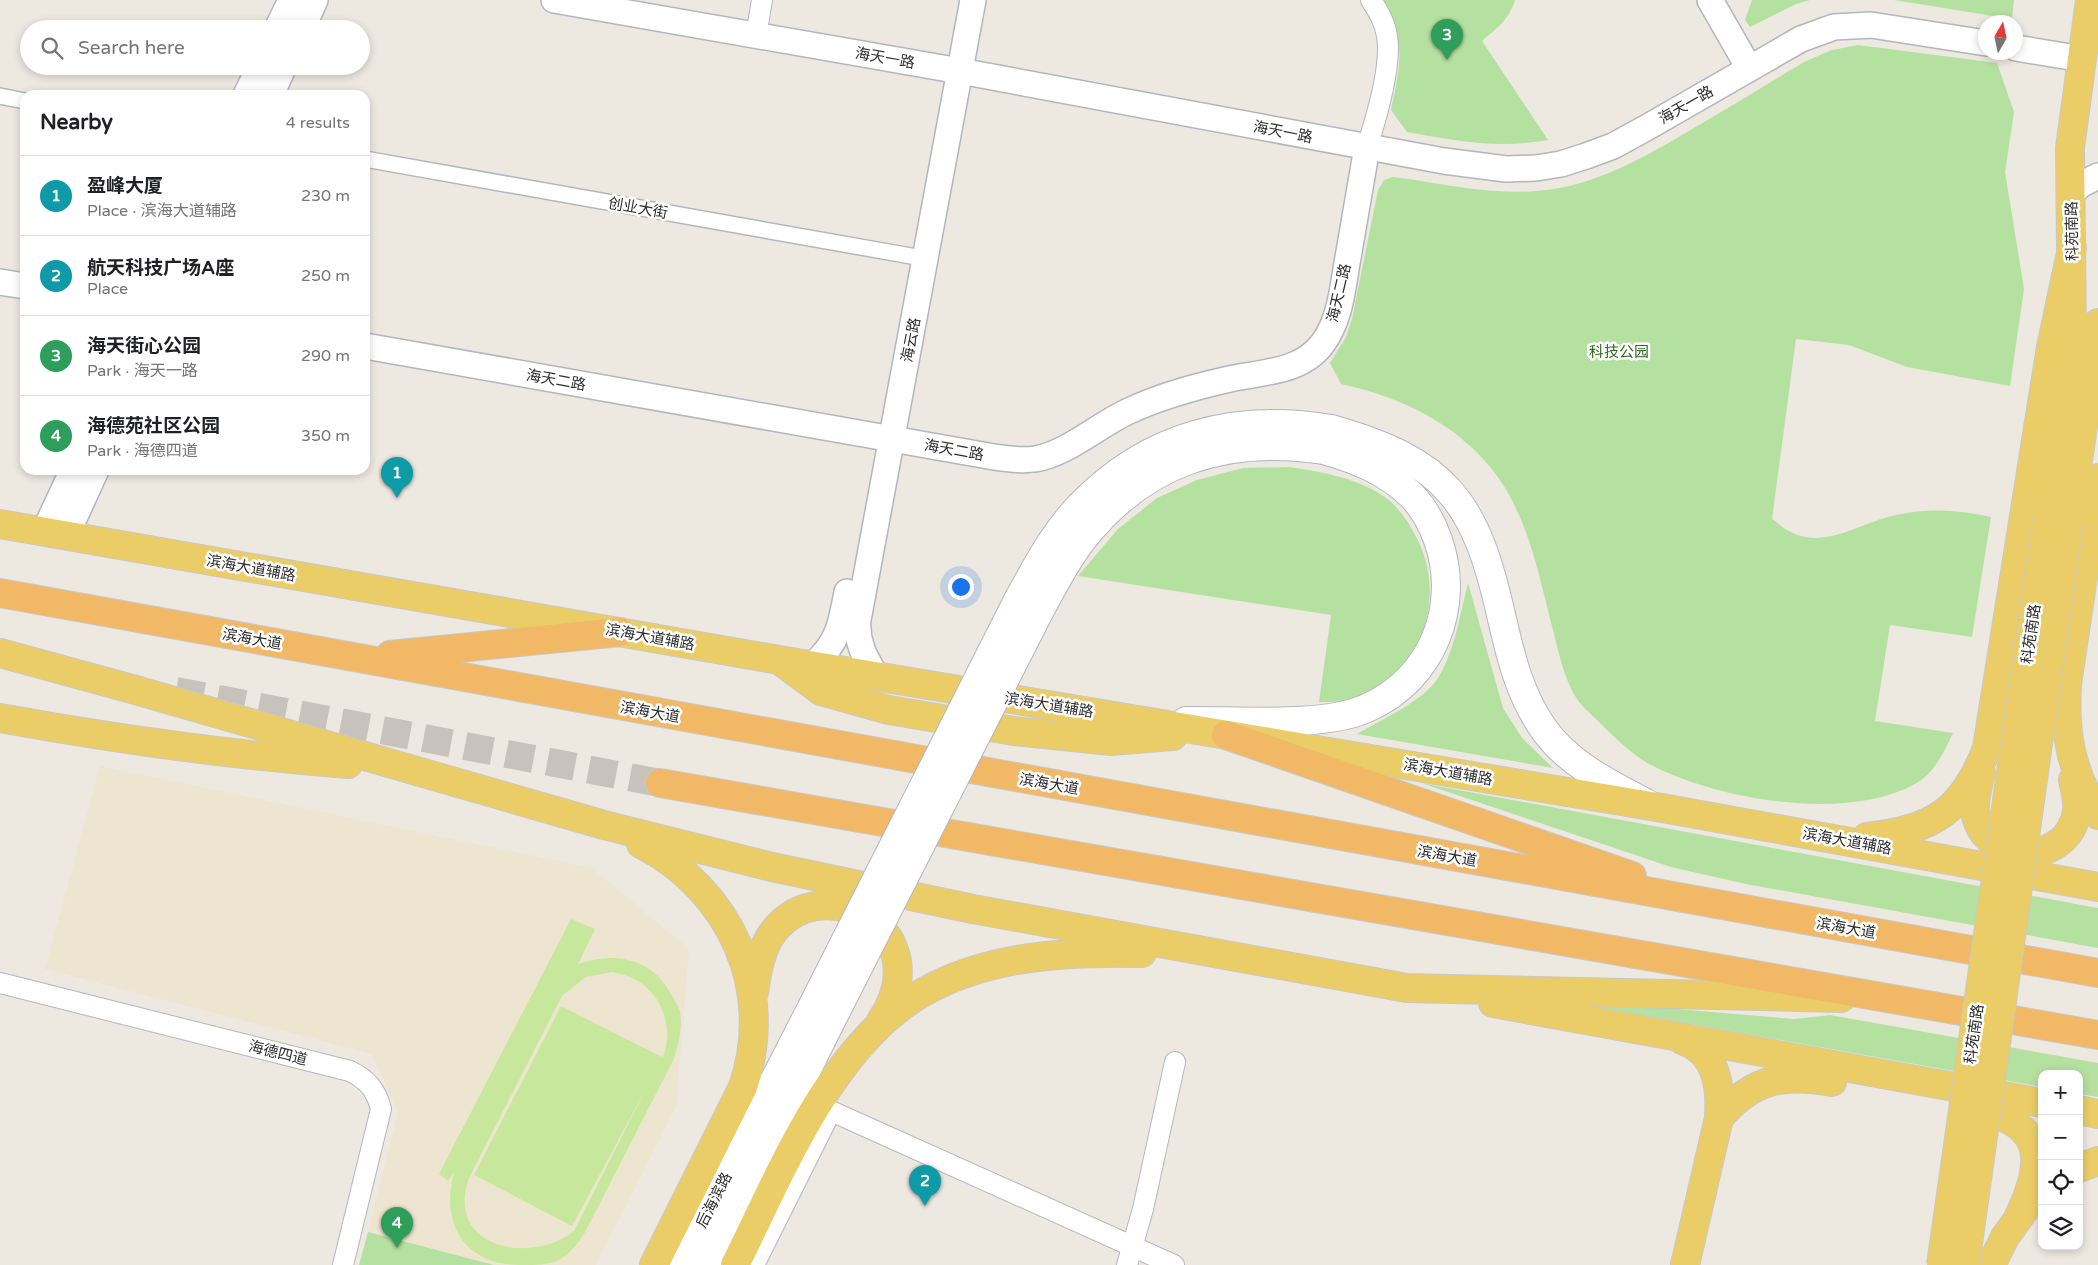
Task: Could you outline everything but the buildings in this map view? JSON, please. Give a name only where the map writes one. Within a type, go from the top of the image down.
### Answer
[{"type":"highway","name":"滨海大道","points":[[0,593],[2098,973]]},
{"type":"highway","points":[[358,658],[620,632]]},
{"type":"highway","points":[[1218,734],[1721,906]]},
{"type":"highway","points":[[660,783],[2098,1035]]},
{"type":"main road","name":"科苑南路","points":[[1965,1265],[2058,521],[2072,341],[2071,130],[2090,0]]},
{"type":"main road","points":[[2072,248],[2051,347],[1987,748],[1975,796],[1977,818],[1991,840],[2009,851],[2034,854],[2052,847],[2064,838],[2074,821],[2077,798],[2065,716],[2067,684],[2098,478]]},
{"type":"main road","name":"科苑南路","points":[[1941,1265],[2058,521],[2098,323]]},
{"type":"main road","points":[[1148,721],[1311,720],[1349,714],[1386,698],[1402,686],[1427,656],[1443,622],[1446,603],[1445,567],[1434,529],[1424,511],[1395,482],[1348,457],[1327,440]]},
{"type":"main road","points":[[758,1140],[822,1014],[1065,566],[1095,525],[1115,505],[1154,476],[1200,456],[1252,445],[1327,440],[1391,449],[1436,477],[1467,513],[1483,548],[1492,572],[1513,665],[1524,696],[1534,715],[1555,742],[1570,757],[1615,787],[1651,806]]},
{"type":"main road","name":"滨海大道辅路","points":[[0,524],[779,660],[1651,806],[2098,886]]},
{"type":"main road","points":[[0,653],[132,689],[604,826],[772,867],[881,891],[2038,1103]]},
{"type":"main road","points":[[779,660],[821,691],[898,712],[1014,730],[1111,741],[1218,734]]},
{"type":"main road","points":[[0,718],[78,732],[280,759],[403,769]]},
{"type":"main road","points":[[2068,743],[2077,775],[2098,815]]},
{"type":"main road","points":[[1820,836],[1866,837],[1890,834],[1912,830],[1933,820],[1961,798],[1972,783],[1987,748]]},
{"type":"main road","points":[[604,826],[674,863],[706,894],[729,927],[741,953],[753,1005]]},
{"type":"main road","points":[[654,1265],[743,1087],[752,1056],[753,1005],[762,955],[774,932],[784,921],[808,908],[823,905],[838,906],[869,918],[890,938],[898,960],[898,974],[892,1000],[871,1034],[842,1070],[813,1113],[735,1265]]},
{"type":"main road","points":[[871,1034],[902,1006],[934,987],[971,972],[1015,960],[1060,954],[1101,952],[1227,955]]},
{"type":"main road","points":[[1407,988],[1897,1000]]},
{"type":"main road","points":[[1674,1036],[1698,1048],[1715,1070],[1719,1083],[1718,1118],[1685,1265]]},
{"type":"main road","points":[[1718,1118],[1733,1102],[1754,1087],[1768,1081],[1809,1078],[2003,1115],[2016,1123],[2025,1132],[2035,1154],[2036,1166],[2033,1182],[2019,1216]]},
{"type":"main road","points":[[2083,1111],[2098,1114]]},
{"type":"main road","name":"后海滨路","points":[[680,1265],[758,1140]]},
{"type":"main road","name":"后海滨路","points":[[709,1265],[758,1140]]},
{"type":"main road","points":[[2083,1167],[2098,1162]]},
{"type":"main road","points":[[1991,1265],[2005,1236],[2019,1216],[2038,1195]]},
{"type":"street","points":[[281,20],[290,0]]},
{"type":"street","points":[[306,20],[315,0]]},
{"type":"street","name":"海天一路","points":[[554,0],[1487,167],[1536,168],[1561,164],[1613,146],[1749,68],[1818,32],[1852,25],[1878,26],[1978,42]]},
{"type":"street","points":[[756,36],[762,0]]},
{"type":"street","name":"海云路","points":[[813,665],[833,644],[841,623],[885,438],[952,70],[957,0]]},
{"type":"street","name":"海云路","points":[[876,676],[860,646],[857,629],[911,256],[952,70],[973,0]]},
{"type":"street","points":[[1367,147],[1376,120],[1388,48],[1385,27],[1371,0]]},
{"type":"street","points":[[1710,0],[1749,68]]},
{"type":"street","points":[[2023,49],[2082,59]]},
{"type":"street","points":[[248,90],[256,75]]},
{"type":"street","points":[[273,90],[280,75]]},
{"type":"street","points":[[0,96],[20,99]]},
{"type":"street","name":"海天二路","points":[[370,347],[1012,460],[1035,459],[1058,452],[1106,423],[1150,402],[1203,385],[1288,367],[1305,361],[1325,341],[1338,311],[1367,147]]},
{"type":"street","name":"创业大街","points":[[370,160],[911,256]]},
{"type":"street","points":[[2071,193],[2082,184],[2098,176]]},
{"type":"street","points":[[2071,193],[2098,197]]},
{"type":"street","points":[[0,282],[20,285]]},
{"type":"street","points":[[55,534],[72,475]]},
{"type":"street","points":[[55,534],[93,475]]},
{"type":"street","name":"海德四道","points":[[0,983],[350,1071],[362,1077],[377,1096],[381,1109],[343,1265]]},
{"type":"street","points":[[1130,1256],[1157,1151],[1175,1062]]},
{"type":"street","points":[[754,1265],[831,1111],[1130,1256],[1174,1265]]},
{"type":"shaded area","points":[[100,766],[592,868],[689,949],[676,1107],[596,1265],[494,1265],[368,1232],[398,1113],[372,1054],[45,969]]},
{"type":"green space","points":[[1383,0],[1515,0],[1506,18],[1482,41],[1548,140],[1529,143],[1494,144],[1460,141],[1407,132],[1391,110],[1399,66],[1399,54],[1396,29]]},
{"type":"green space","points":[[1752,0],[1810,0],[1796,4],[1750,27],[1745,20]]},
{"type":"green space","points":[[1894,0],[2014,0],[2012,15],[1987,15]]},
{"type":"green space","name":"科技公园","points":[[1858,45],[1997,63],[2014,112],[2005,172],[2024,289],[2010,386],[1907,367],[1849,345],[1796,339],[1772,519],[1791,532],[1803,537],[1815,538],[1840,534],[1888,517],[1914,512],[1952,511],[1991,517],[1972,637],[1890,625],[1875,721],[1953,733],[1933,768],[1922,780],[1887,796],[1854,802],[1819,804],[1783,802],[1711,788],[1651,765],[1623,745],[1581,705],[1572,691],[1565,674],[1529,540],[1521,518],[1499,478],[1469,445],[1453,432],[1400,402],[1341,384],[1330,363],[1346,337],[1352,319],[1378,190],[1384,180],[1393,177],[1464,188],[1518,192],[1558,188],[1580,183],[1621,168],[1641,158],[1806,61],[1832,50]]},
{"type":"green space","points":[[1289,467],[1341,477],[1378,492],[1389,500],[1403,515],[1412,529],[1423,554],[1429,575],[1430,597],[1427,619],[1420,639],[1409,659],[1395,676],[1364,697],[1342,701],[1319,702],[1331,615],[1078,576],[1118,529],[1157,498],[1197,480],[1243,468]]},
{"type":"green space","points":[[1468,583],[1503,708],[1522,738],[1553,768],[1357,734],[1412,702],[1432,686],[1438,678],[1453,644]]},
{"type":"green space","points":[[1421,783],[2098,908],[2098,948],[1746,884],[1671,867]]},
{"type":"green space","points":[[571,919],[595,929],[578,964],[604,958],[629,960],[641,964],[661,980],[674,998],[681,1018],[678,1043],[673,1061],[584,1234],[570,1252],[557,1261],[542,1264],[520,1265],[501,1263],[484,1258],[471,1249],[461,1238],[454,1224],[451,1208],[451,1191],[454,1172],[448,1181],[439,1174]],"holes":[[[612,972],[642,984],[650,991],[662,1008],[667,1030],[664,1054],[662,1057],[561,1006],[474,1175],[572,1226],[646,1089],[574,1231],[556,1241],[536,1247],[516,1248],[496,1244],[480,1235],[469,1221],[465,1202],[469,1178],[562,996],[586,977]]]},
{"type":"green space","points":[[1547,998],[1794,1019],[1830,1015],[2098,1063],[2098,1097],[2083,1095],[2083,1070],[2038,1070],[2038,1086]]},
{"type":"green space","points":[[368,1232],[494,1265],[359,1265]]},
{"type":"tunnel","points":[[176,691],[660,783]]},
{"type":"place","name":"海天街心公园","points":[[1447,60]]},
{"type":"place","name":"盈峰大厦","points":[[397,498]]},
{"type":"place","name":"航天科技广场A座","points":[[925,1206]]},
{"type":"place","name":"海德苑社区公园","points":[[397,1248]]}]
